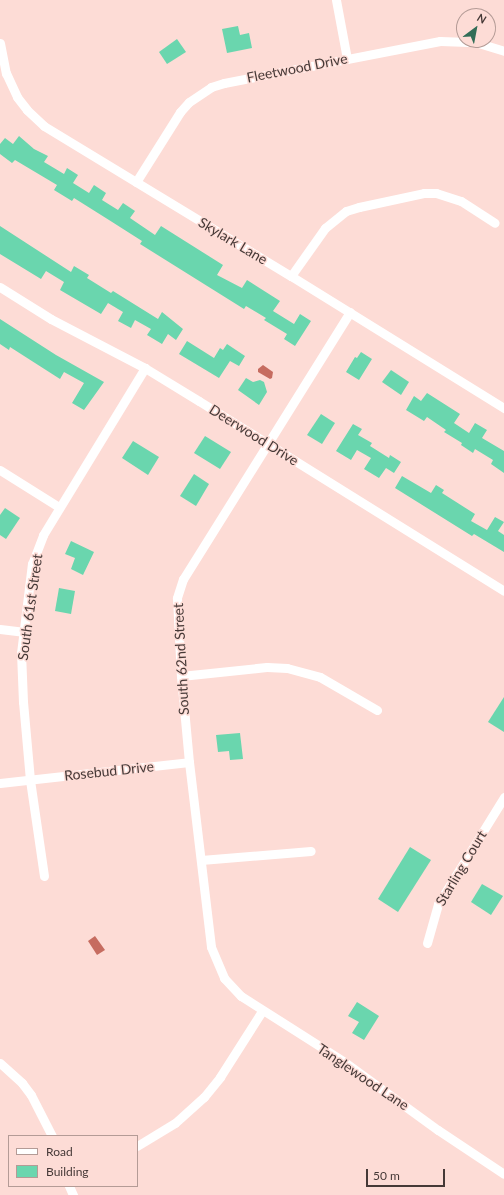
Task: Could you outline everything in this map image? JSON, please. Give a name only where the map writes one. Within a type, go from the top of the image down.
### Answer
[{"type":"street","points":[[336,0],[347,59]]},
{"type":"street","name":"Fleetwood Drive","points":[[136,182],[180,112],[200,94],[224,83],[440,41],[475,42],[504,50]]},
{"type":"street","name":"Skylark Lane","points":[[0,43],[6,73],[11,85],[26,110],[44,126],[350,312],[504,408]]},
{"type":"street","points":[[291,276],[325,228],[346,212],[360,207],[424,193],[436,193],[461,201],[495,223]]},
{"type":"street","name":"Deerwood Drive","points":[[0,287],[51,319],[145,368],[504,591]]},
{"type":"street","name":"South 62nd Street","points":[[224,978],[211,947],[202,860],[189,762],[176,611],[179,588],[183,579],[350,312]]},
{"type":"street","name":"South 61st Street","points":[[44,876],[30,780],[22,702],[21,653],[32,564],[43,535],[59,507],[145,368]]},
{"type":"street","points":[[0,470],[59,507]]},
{"type":"street","points":[[0,629],[23,632]]},
{"type":"street","points":[[181,676],[267,667],[287,668],[320,677],[377,710]]},
{"type":"street","name":"Rosebud Drive","points":[[0,783],[189,762]]},
{"type":"street","name":"Starling Court","points":[[427,943],[438,904],[504,797]]},
{"type":"street","points":[[202,860],[311,851]]},
{"type":"street","name":"Tanglewood Lane","points":[[224,978],[241,996],[262,1011],[343,1061],[438,1130],[504,1174]]},
{"type":"street","points":[[138,1145],[175,1123],[204,1097],[220,1077],[262,1011]]},
{"type":"street","points":[[0,1063],[22,1083],[31,1095],[51,1135]]},
{"type":"shaded area","points":[[263,365],[273,372],[272,378],[270,379],[258,372],[258,369]]},
{"type":"shaded area","points":[[95,936],[105,950],[97,955],[88,941]]},
{"type":"building","points":[[238,26],[240,35],[249,33],[252,48],[227,53],[222,29]]},
{"type":"building","points":[[177,39],[186,52],[167,64],[159,52]]},
{"type":"building","points":[[19,136],[34,149],[48,156],[44,162],[64,174],[67,168],[78,175],[73,183],[89,193],[94,185],[106,193],[102,200],[118,210],[123,203],[135,211],[130,218],[155,235],[161,226],[223,265],[217,275],[242,288],[247,280],[280,301],[273,311],[294,324],[300,314],[311,321],[295,346],[284,339],[287,334],[264,320],[266,318],[246,306],[244,309],[140,244],[142,241],[74,198],[72,201],[54,190],[57,185],[15,160],[12,163],[0,154],[0,144],[5,138],[13,144]]},
{"type":"building","points":[[0,226],[71,272],[74,266],[89,275],[87,278],[111,293],[113,291],[158,319],[162,312],[183,329],[176,340],[168,334],[162,344],[147,335],[151,329],[135,320],[131,328],[118,321],[123,312],[108,303],[101,314],[60,290],[64,282],[46,271],[41,279],[0,254]]},
{"type":"building","points":[[0,319],[56,355],[104,382],[84,410],[72,403],[84,383],[64,372],[60,379],[10,347],[9,350],[0,344]]},
{"type":"building","points":[[187,341],[214,358],[220,348],[223,350],[227,344],[245,356],[239,366],[230,361],[219,378],[179,354]]},
{"type":"building","points":[[361,352],[372,359],[359,380],[346,372],[355,357],[357,358]]},
{"type":"building","points":[[391,370],[409,382],[401,395],[382,382]]},
{"type":"building","points":[[246,378],[253,382],[260,380],[264,382],[267,392],[259,405],[238,390]]},
{"type":"building","points":[[427,393],[460,414],[454,423],[469,433],[475,423],[487,430],[482,438],[504,451],[504,473],[491,464],[493,460],[475,449],[473,453],[461,445],[462,443],[444,432],[446,430],[427,417],[424,421],[406,410],[414,396],[421,401]]},
{"type":"building","points":[[321,414],[335,423],[322,444],[307,435]]},
{"type":"building","points":[[353,424],[362,429],[358,435],[372,443],[370,446],[389,458],[390,455],[401,462],[394,473],[386,468],[379,478],[364,469],[371,458],[357,450],[351,460],[336,451]]},
{"type":"building","points":[[205,436],[231,452],[220,469],[194,453]]},
{"type":"building","points":[[133,441],[159,457],[148,475],[122,458]]},
{"type":"building","points":[[194,474],[209,484],[196,506],[180,496]]},
{"type":"building","points":[[402,476],[431,493],[436,485],[444,490],[442,493],[475,514],[471,521],[487,530],[495,517],[504,522],[498,531],[504,535],[504,552],[474,534],[472,536],[395,488]]},
{"type":"building","points":[[5,508],[20,518],[6,539],[0,535],[0,515]]},
{"type":"building","points":[[71,541],[94,552],[83,575],[71,569],[75,558],[65,554]]},
{"type":"building","points":[[59,588],[75,591],[71,614],[55,611]]},
{"type":"building","points":[[504,697],[504,732],[488,722]]},
{"type":"building","points":[[240,733],[243,759],[230,760],[229,751],[218,752],[216,735]]},
{"type":"building","points":[[410,847],[431,860],[398,912],[378,899]]},
{"type":"building","points":[[482,884],[503,896],[491,915],[471,902]]},
{"type":"building","points":[[357,1002],[379,1016],[364,1040],[352,1033],[359,1022],[348,1016]]}]
